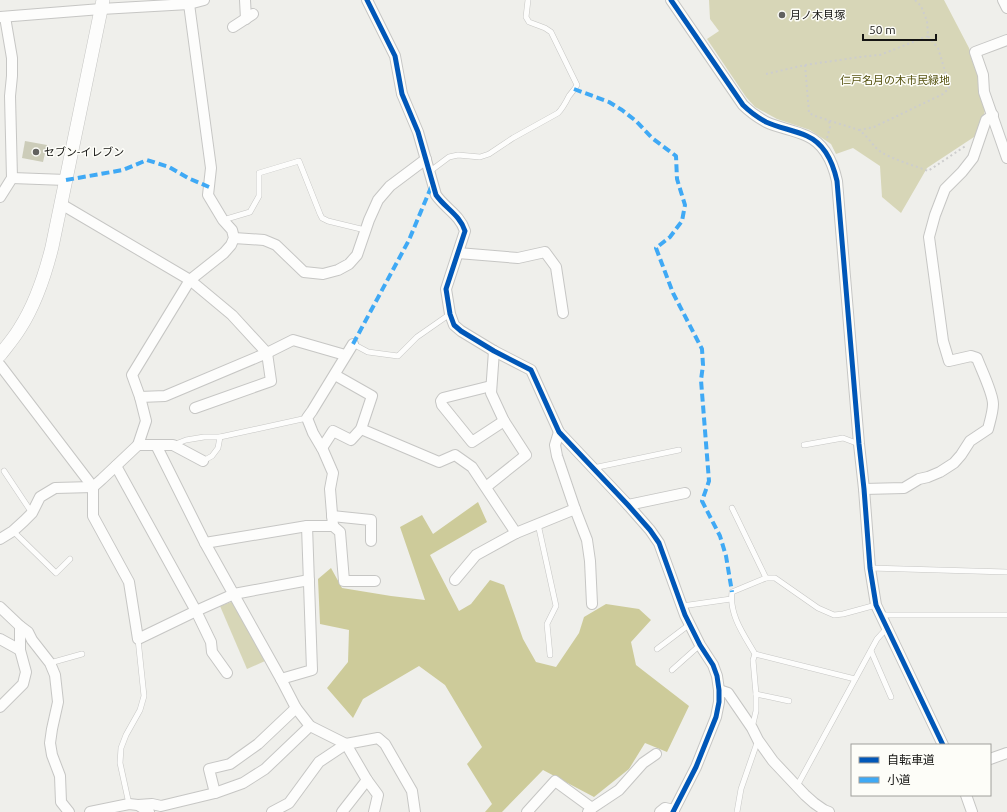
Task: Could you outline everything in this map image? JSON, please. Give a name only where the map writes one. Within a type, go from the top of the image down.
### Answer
[{"type":"street","points":[[0,197],[12,178],[10,96],[12,58],[3,17],[102,5],[189,4],[204,0]]},
{"type":"street","points":[[233,27],[250,16],[245,0]]},
{"type":"street","points":[[367,0],[395,56],[402,94],[418,132],[436,195],[440,202],[456,215],[463,224],[465,230],[446,289],[447,301],[454,324],[462,332],[494,351],[531,370],[559,432],[628,505],[650,530],[659,543],[682,606],[700,645],[713,665],[719,690],[719,702],[716,717],[696,767],[674,811],[665,808],[660,812]]},
{"type":"street","points":[[671,0],[743,105],[754,115],[766,122],[807,136],[817,142],[832,162],[837,181],[870,568],[876,605],[943,744]]},
{"type":"street","points":[[1002,0],[1007,8]]},
{"type":"street","points":[[0,539],[24,521],[32,512],[40,497],[55,488],[93,487],[138,445],[146,421],[140,397],[132,375],[190,280],[224,253],[231,245],[234,238],[232,230],[223,220],[208,195],[211,168],[189,4]]},
{"type":"street","points":[[0,356],[20,328],[31,309],[40,288],[52,247],[102,5]]},
{"type":"street","points":[[1007,40],[975,52],[983,75],[984,92],[1007,158]]},
{"type":"street","points":[[864,488],[904,488],[919,479],[940,472],[954,463],[970,441],[988,429],[992,415],[992,396],[976,358],[970,356],[949,361],[943,341],[929,237],[935,215],[945,189],[962,172],[973,158],[986,120],[993,115]]},
{"type":"street","points":[[234,238],[264,240],[276,245],[304,272],[322,274],[338,270],[349,264],[356,256],[378,200],[390,186],[426,159]]},
{"type":"street","points":[[12,178],[66,180]]},
{"type":"street","points":[[61,204],[190,280],[232,315],[267,353],[271,381],[195,408]]},
{"type":"street","points":[[458,253],[518,258],[545,252],[556,267],[563,313]]},
{"type":"street","points":[[140,397],[165,396],[267,353],[293,340],[345,355]]},
{"type":"street","points":[[353,344],[307,418],[333,473],[330,489],[332,521],[340,532],[344,581],[375,581]]},
{"type":"street","points":[[486,487],[526,455],[504,421],[491,393],[494,351]]},
{"type":"street","points":[[0,365],[93,487],[93,516],[129,582],[138,639],[234,594],[309,580]]},
{"type":"street","points":[[322,448],[333,431],[351,440],[361,429],[372,396],[335,375]]},
{"type":"street","points":[[491,386],[443,398],[441,401],[442,405],[472,442],[504,421]]},
{"type":"street","points":[[361,429],[440,462],[455,455],[472,467],[516,533]]},
{"type":"street","points":[[559,432],[555,445],[557,456],[587,540],[590,561],[592,604]]},
{"type":"street","points":[[138,445],[173,445],[203,461]]},
{"type":"street","points":[[156,445],[205,543],[296,708],[310,726],[346,744],[367,780],[378,795],[374,812]]},
{"type":"street","points":[[116,466],[196,611],[211,642],[212,652],[227,673]]},
{"type":"street","points":[[628,505],[685,493]]},
{"type":"street","points":[[455,580],[476,555],[516,533],[575,509]]},
{"type":"street","points":[[205,543],[332,521],[372,520],[371,541]]},
{"type":"street","points":[[281,679],[312,670],[307,526]]},
{"type":"street","points":[[0,607],[28,632],[32,640],[50,663],[55,675],[58,702],[50,742],[52,755],[60,776],[61,802],[69,812]]},
{"type":"street","points":[[0,707],[23,684],[26,672],[20,650],[20,626]]},
{"type":"street","points":[[0,640],[20,650]]},
{"type":"street","points":[[719,690],[728,693],[773,761],[809,799],[825,811]]},
{"type":"street","points":[[215,793],[209,769],[230,764],[258,744],[296,708]]},
{"type":"street","points":[[90,812],[133,805],[152,804],[161,806],[215,793],[244,783],[265,769],[310,726]]},
{"type":"street","points":[[272,812],[289,803],[319,762],[346,744],[378,738],[385,744],[412,791],[416,812]]},
{"type":"street","points":[[991,759],[1007,753]]},
{"type":"street","points":[[527,812],[555,781],[590,810],[620,790],[644,763],[656,754]]},
{"type":"street","points":[[342,812],[367,780]]},
{"type":"street","points":[[966,796],[972,812]]},
{"type":"street","points":[[133,805],[149,812]]},
{"type":"lane","points":[[429,172],[450,157],[458,155],[480,157],[489,154],[512,138],[558,113],[563,108],[574,90],[577,84],[551,32],[529,22],[526,17],[528,0]]},
{"type":"lane","points":[[223,220],[250,212],[259,196],[259,173],[299,161],[322,218],[328,221],[365,230]]},
{"type":"lane","points":[[353,344],[368,352],[398,356],[417,337],[450,314]]},
{"type":"lane","points":[[173,445],[186,440],[204,437],[220,437],[307,418]]},
{"type":"lane","points":[[203,461],[212,456],[218,448],[220,437]]},
{"type":"lane","points":[[804,445],[843,438],[859,444]]},
{"type":"lane","points":[[593,468],[679,450]]},
{"type":"lane","points":[[4,471],[32,512]]},
{"type":"lane","points":[[732,508],[766,578]]},
{"type":"lane","points":[[538,524],[556,606],[547,624],[550,656]]},
{"type":"lane","points":[[12,531],[56,573],[70,559]]},
{"type":"lane","points":[[870,568],[1007,572]]},
{"type":"lane","points":[[855,679],[755,654],[737,622],[732,606],[732,592],[766,578],[775,578],[818,608],[834,615],[876,605]]},
{"type":"lane","points":[[682,606],[731,599]]},
{"type":"lane","points":[[881,615],[1007,615]]},
{"type":"lane","points":[[657,649],[690,624]]},
{"type":"lane","points":[[797,786],[877,639],[886,628]]},
{"type":"lane","points":[[133,805],[120,763],[121,748],[126,735],[140,710],[144,696],[138,639]]},
{"type":"lane","points":[[672,670],[700,645]]},
{"type":"lane","points":[[871,650],[891,697]]},
{"type":"lane","points":[[50,663],[82,654]]},
{"type":"lane","points":[[752,728],[756,711],[753,660],[755,654]]},
{"type":"lane","points":[[756,694],[789,701]]},
{"type":"lane","points":[[737,812],[741,789],[758,740]]},
{"type":"path","points":[[859,130],[874,127],[943,94],[949,88],[946,70],[938,48],[928,36],[927,21],[920,6],[915,0]]},
{"type":"path","points":[[766,74],[805,65],[860,57],[880,56],[928,36]]},
{"type":"path","points":[[805,65],[810,112],[815,116],[859,130],[864,133],[880,151],[896,159],[928,171],[980,137]]},
{"type":"path","points":[[823,148],[826,144],[830,128],[829,120]]},
{"type":"green space","name":"仁戸名月の木市民緑地","points":[[709,0],[944,0],[969,48],[979,79],[979,90],[985,111],[977,135],[927,168],[901,213],[882,197],[880,166],[853,148],[836,154],[831,144],[810,130],[777,119],[755,107],[746,97],[707,39],[719,31],[710,19]]},
{"type":"green space","points":[[234,601],[265,661],[247,669],[220,606]]},
{"type":"shaded area","points":[[478,502],[487,522],[430,555],[459,611],[471,604],[490,580],[504,585],[523,639],[536,662],[556,667],[579,633],[584,617],[606,604],[639,609],[651,620],[631,642],[636,665],[689,706],[667,752],[645,743],[629,769],[594,797],[543,770],[502,812],[485,812],[492,804],[467,764],[482,747],[445,685],[419,666],[363,699],[353,718],[327,688],[348,662],[349,630],[320,624],[318,579],[331,568],[342,588],[425,600],[400,527],[422,515],[433,534]]},
{"type":"building","points":[[25,141],[47,145],[43,162],[22,158]]},
{"type":"marked path","points":[[574,89],[609,102],[622,110],[636,121],[652,138],[676,156],[677,179],[685,205],[682,221],[670,237],[656,248],[673,293],[702,349],[703,365],[701,380],[709,481],[702,501],[720,536],[726,556],[732,592]]},
{"type":"marked path","points":[[66,180],[123,170],[147,160],[169,167],[188,178],[209,187]]},
{"type":"marked path","points":[[353,344],[409,240],[432,185]]},
{"type":"cycle path","points":[[367,0],[395,56],[402,94],[418,132],[436,195],[460,220],[465,231],[446,289],[450,314],[454,325],[461,331],[494,351],[531,370],[559,432],[628,505],[650,530],[659,543],[685,615],[700,645],[713,665],[717,676],[719,690],[719,702],[716,717],[696,767],[673,812]]},
{"type":"cycle path","points":[[671,0],[743,105],[766,122],[813,139],[823,149],[833,168],[837,181],[870,568],[876,605],[943,744]]},
{"type":"place","name":"月ノ木貝塚","points":[[782,15]]},
{"type":"place","name":"セブン-イレブン","points":[[36,152]]}]
